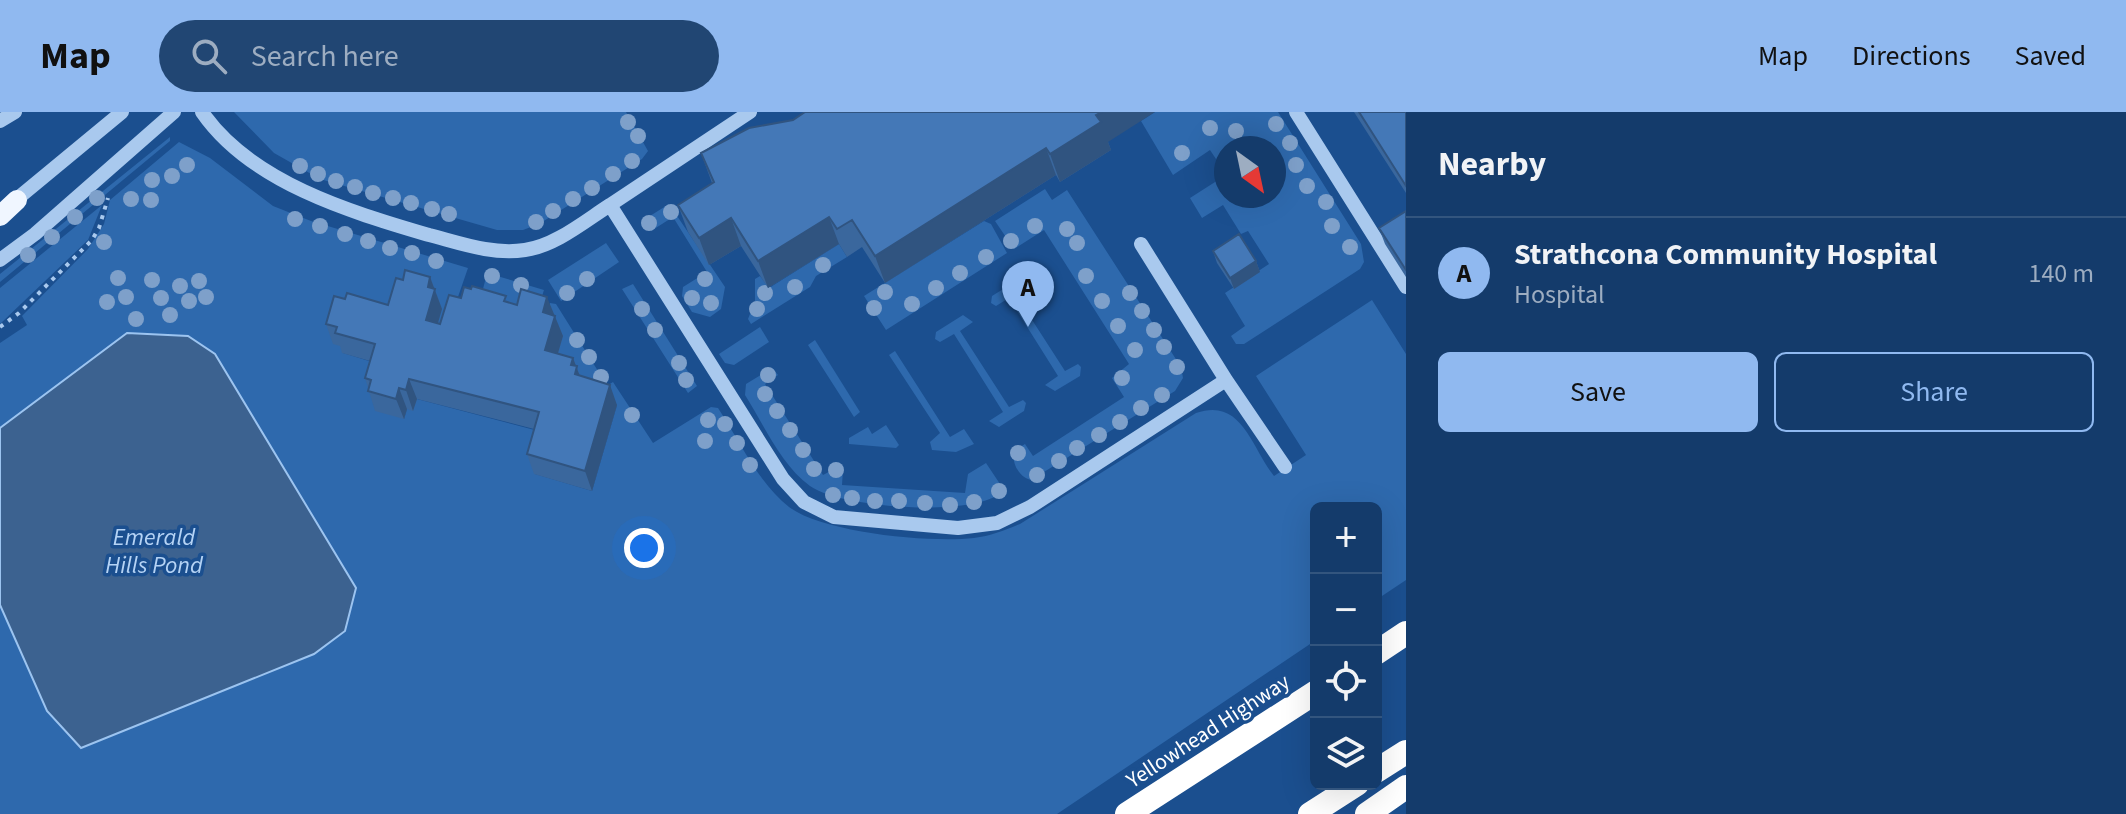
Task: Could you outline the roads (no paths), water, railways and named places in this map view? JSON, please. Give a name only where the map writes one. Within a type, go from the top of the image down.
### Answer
[{"type":"highway","points":[[1382,649],[1406,633]]},
{"type":"highway","name":"Yellowhead Highway","points":[[1127,814],[1310,696]]},
{"type":"highway","points":[[1382,767],[1406,752]]},
{"type":"highway","points":[[1367,814],[1406,787]]},
{"type":"highway","points":[[1310,814],[1348,790]]},
{"type":"street","points":[[0,121],[15,112]]},
{"type":"street","points":[[6,209],[122,112]]},
{"type":"street","points":[[0,260],[35,234],[174,112]]},
{"type":"street","points":[[202,112],[262,168],[295,187],[363,216],[489,250],[529,250],[567,233],[750,112]]},
{"type":"street","points":[[1296,112],[1406,287]]},
{"type":"street","points":[[610,205],[783,479],[804,502],[834,517],[958,528],[997,523],[1030,507],[1226,380]]},
{"type":"street","points":[[1141,244],[1285,467]]},
{"type":"water","name":"Emerald Hills Pond","points":[[127,333],[188,336],[215,354],[356,588],[345,631],[314,654],[81,748],[47,711],[0,605],[0,428]]},
{"type":"place","name":"Strathcona Community Hospital","points":[[1028,327]]}]
